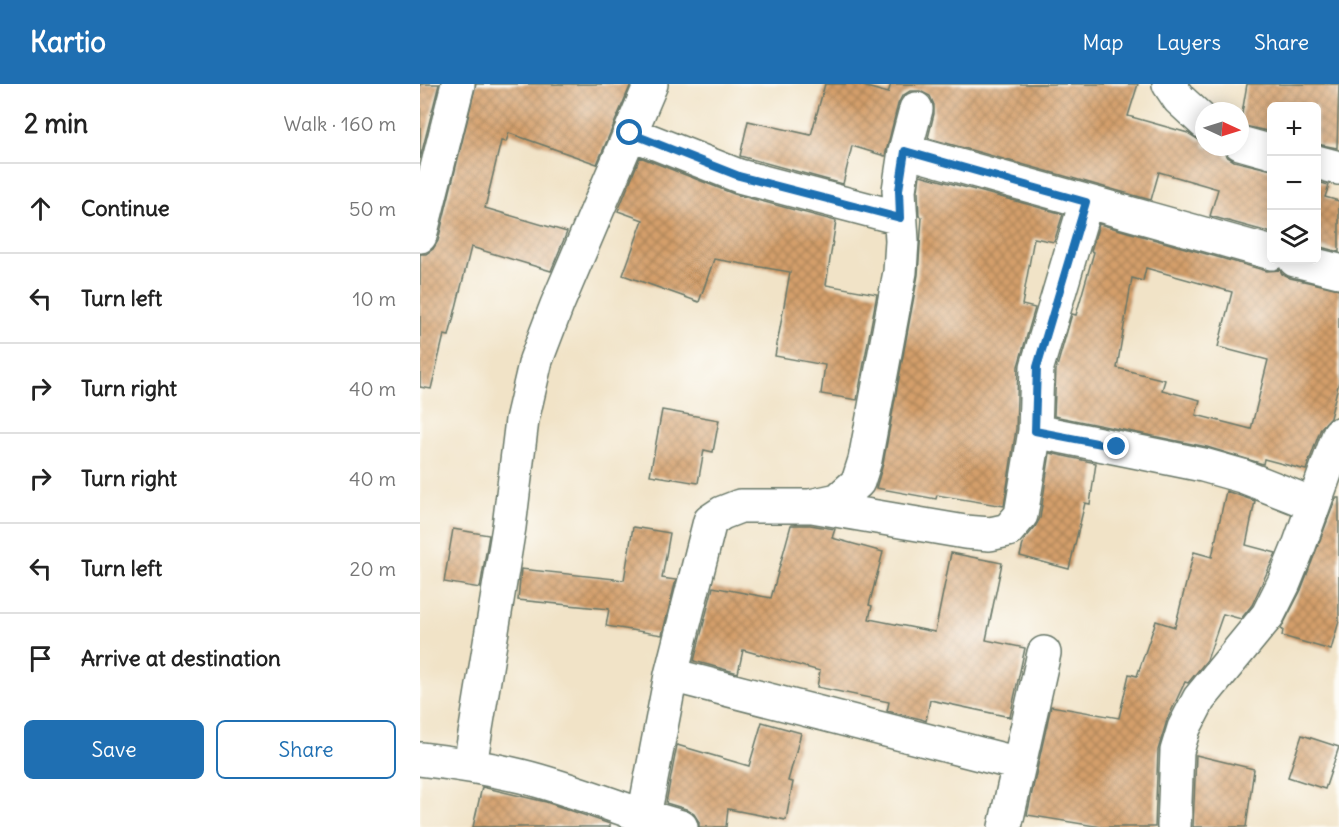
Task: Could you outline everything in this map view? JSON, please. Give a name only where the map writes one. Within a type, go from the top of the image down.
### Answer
[{"type":"street","points":[[420,236],[458,84]]},
{"type":"street","points":[[470,765],[508,527],[522,420],[536,360],[651,84]]},
{"type":"street","points":[[1169,84],[1179,99],[1195,114]]},
{"type":"street","points":[[810,506],[838,500],[858,482],[865,460],[900,272],[902,241],[899,190],[905,151],[916,108]]},
{"type":"street","points":[[630,133],[739,176],[900,218]]},
{"type":"street","points":[[1249,146],[1267,151]]},
{"type":"street","points":[[905,151],[1267,252]]},
{"type":"street","points":[[1321,163],[1339,168]]},
{"type":"street","points":[[643,822],[671,675],[710,521],[740,506],[810,506],[965,532],[990,534],[1008,530],[1021,515],[1035,431],[1037,367],[1086,202]]},
{"type":"street","points":[[1310,264],[1339,272]]},
{"type":"street","points":[[1035,431],[1203,465],[1242,476],[1314,504]]},
{"type":"street","points":[[1174,827],[1177,751],[1184,728],[1199,699],[1268,615],[1284,583],[1339,434]]},
{"type":"street","points":[[1005,827],[1044,653]]},
{"type":"street","points":[[671,675],[1019,764]]},
{"type":"street","points":[[420,759],[470,765],[521,776],[643,822],[681,827]]},
{"type":"building","points":[[420,84],[439,84],[420,159]]},
{"type":"building","points":[[476,84],[631,84],[597,164],[509,133],[506,142],[501,141],[485,208],[567,232],[551,271],[471,247],[449,336],[444,335],[431,389],[420,387],[420,254],[426,254],[433,249],[438,241]]},
{"type":"building","points":[[825,84],[856,84],[888,93],[891,84],[1138,84],[1128,116],[1188,133],[1195,137],[1195,156],[1226,156],[1234,161],[1267,169],[1267,232],[1210,216],[1218,189],[1159,172],[1151,200],[928,138],[934,105],[930,96],[920,91],[910,91],[902,96],[885,156],[852,146],[843,184],[740,156],[748,121],[811,135]]},
{"type":"building","points":[[1247,84],[1339,84],[1337,148],[1321,145],[1321,102],[1267,102],[1267,131],[1249,127],[1249,102],[1244,102]]},
{"type":"building","points":[[640,157],[734,194],[836,221],[826,285],[877,294],[857,400],[821,394],[825,365],[775,356],[790,272],[714,259],[699,302],[623,275],[643,220],[618,211]]},
{"type":"building","points":[[920,175],[1063,214],[1054,242],[1034,238],[1022,305],[1035,308],[1018,366],[1016,429],[1004,506],[937,495],[936,499],[876,488],[883,464],[918,275],[922,217],[919,216]]},
{"type":"building","points":[[1321,183],[1329,185],[1325,197],[1339,201],[1339,252],[1321,247]]},
{"type":"building","points":[[1099,224],[1267,271],[1280,270],[1282,274],[1290,278],[1339,289],[1339,382],[1330,418],[1321,428],[1306,470],[1264,459],[1263,464],[1207,447],[1054,416],[1056,370],[1072,314],[1076,315],[1094,252],[1091,251]],"holes":[[[1146,268],[1232,292],[1218,347],[1268,360],[1251,429],[1196,415],[1200,400],[1162,390],[1165,380],[1117,368],[1132,278],[1143,281]]]},
{"type":"building","points":[[662,410],[719,420],[713,452],[704,450],[698,483],[650,475]]},
{"type":"building","points":[[1050,453],[1096,463],[1090,504],[1085,503],[1069,569],[1020,556],[1024,540],[1040,518]]},
{"type":"building","points":[[1226,491],[1255,501],[1246,545],[1276,553],[1252,605],[1241,619],[1223,614],[1207,660],[1188,683],[1185,682],[1167,720],[1158,750],[1155,827],[1101,827],[1027,815],[1051,706],[1119,718],[1129,674],[1137,676],[1156,621],[1175,627],[1194,552],[1212,557]]},
{"type":"building","points":[[1336,498],[1339,498],[1339,621],[1331,650],[1282,636],[1283,630],[1281,629],[1301,590]]},
{"type":"building","points":[[791,525],[835,529],[832,538],[883,552],[869,605],[872,606],[869,619],[935,632],[951,553],[1002,563],[986,640],[1025,648],[1010,717],[930,700],[926,721],[887,711],[889,702],[817,687],[820,671],[743,650],[738,673],[694,661],[713,587],[771,598]]},
{"type":"building","points":[[633,527],[670,533],[662,578],[676,580],[662,635],[606,626],[609,609],[518,600],[521,569],[624,580]]},
{"type":"building","points":[[453,529],[489,535],[480,588],[444,582]]},
{"type":"building","points":[[762,722],[801,733],[788,781],[793,782],[786,820],[728,809],[726,827],[699,827],[694,814],[666,803],[677,745],[749,766]]},
{"type":"building","points":[[1302,735],[1339,747],[1325,789],[1288,777]]},
{"type":"building","points":[[1196,755],[1254,769],[1246,827],[1193,827]]},
{"type":"building","points":[[482,787],[546,802],[610,824],[610,827],[473,827]]},
{"type":"route","points":[[630,133],[739,176],[900,218],[899,190],[905,151],[1086,202],[1037,367],[1035,431],[1117,447]]}]
